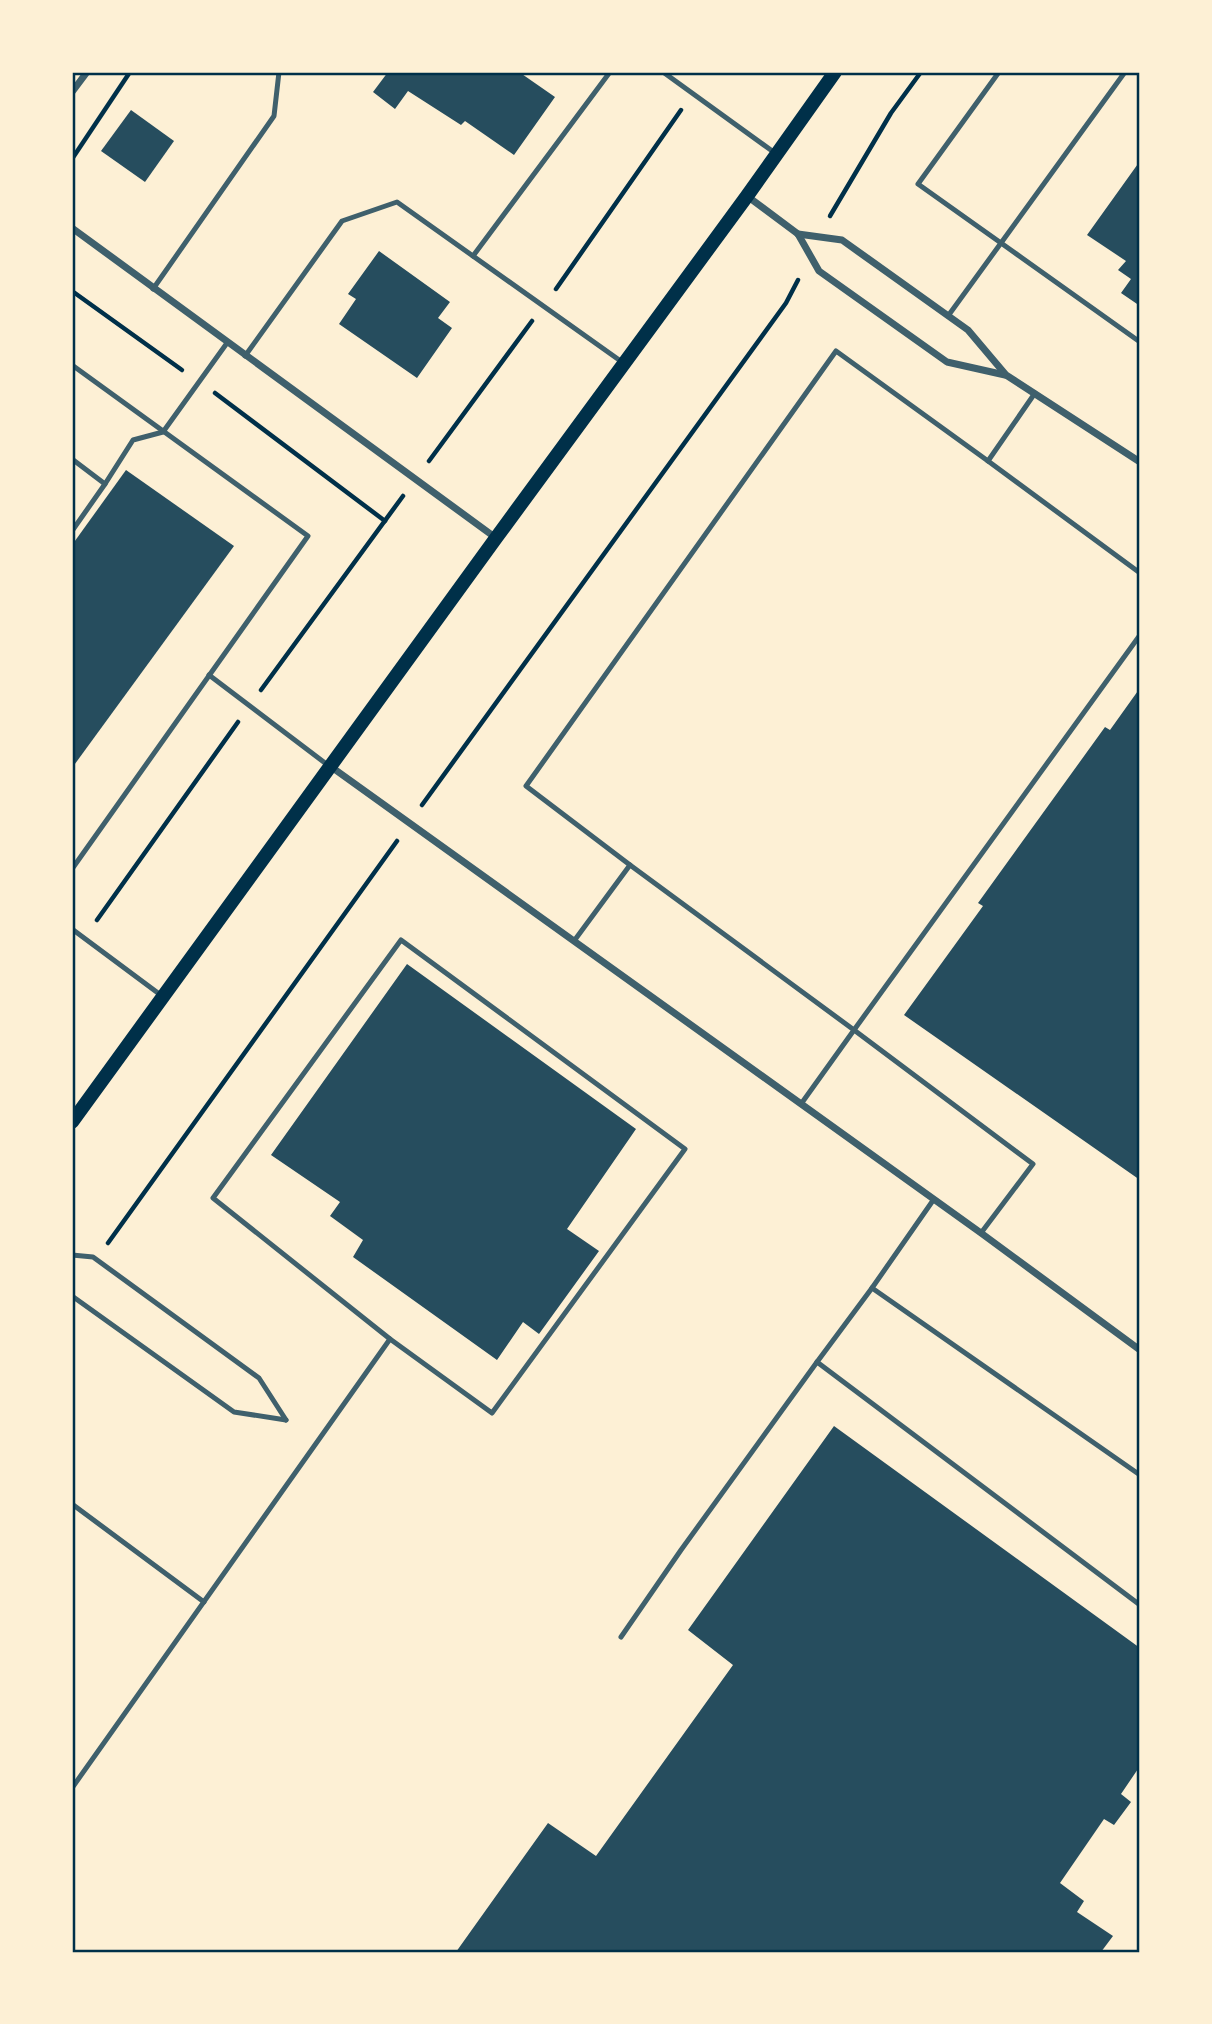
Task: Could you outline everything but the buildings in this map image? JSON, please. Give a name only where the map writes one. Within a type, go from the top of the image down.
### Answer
[{"type":"main road","points":[[72,1122],[778,155],[835,72]]},
{"type":"street","points":[[72,92],[87,72]]},
{"type":"street","points":[[747,196],[798,234],[819,271],[947,362],[1006,375]]},
{"type":"street","points":[[72,228],[496,538]]},
{"type":"street","points":[[798,234],[842,240],[968,330],[1006,375],[1140,462]]},
{"type":"street","points":[[330,766],[1140,1350]]},
{"type":"lane","points":[[153,289],[274,116],[279,72]]},
{"type":"lane","points":[[474,256],[610,72]]},
{"type":"lane","points":[[663,72],[778,155]]},
{"type":"lane","points":[[999,72],[918,184],[1140,342]]},
{"type":"lane","points":[[948,316],[1125,72]]},
{"type":"lane","points":[[246,356],[342,221],[397,202],[625,364]]},
{"type":"lane","points":[[72,531],[133,440],[163,432],[227,343]]},
{"type":"lane","points":[[981,1233],[1033,1164],[526,786],[836,351],[1140,573]]},
{"type":"lane","points":[[72,365],[308,536],[72,869]]},
{"type":"lane","points":[[988,461],[1035,393]]},
{"type":"lane","points":[[72,459],[105,484]]},
{"type":"lane","points":[[801,1104],[1140,635]]},
{"type":"lane","points":[[208,675],[330,766]]},
{"type":"lane","points":[[573,941],[630,865]]},
{"type":"lane","points":[[72,929],[163,996]]},
{"type":"lane","points":[[401,940],[685,1149],[492,1413],[390,1339],[213,1198],[401,940]]},
{"type":"lane","points":[[621,1637],[688,1539],[934,1199]]},
{"type":"lane","points":[[72,1255],[93,1257],[259,1378],[286,1420],[234,1412],[72,1296]]},
{"type":"lane","points":[[872,1288],[1140,1475]]},
{"type":"lane","points":[[72,1788],[390,1339]]},
{"type":"lane","points":[[817,1362],[1140,1605]]},
{"type":"lane","points":[[72,1504],[204,1602]]},
{"type":"path","points":[[72,159],[130,72]]},
{"type":"path","points":[[820,236],[891,113],[921,72]]},
{"type":"path","points":[[84,939],[250,706],[543,306],[693,93]]},
{"type":"path","points":[[96,1259],[786,303],[810,256]]},
{"type":"path","points":[[72,291],[200,382],[385,522]]}]
